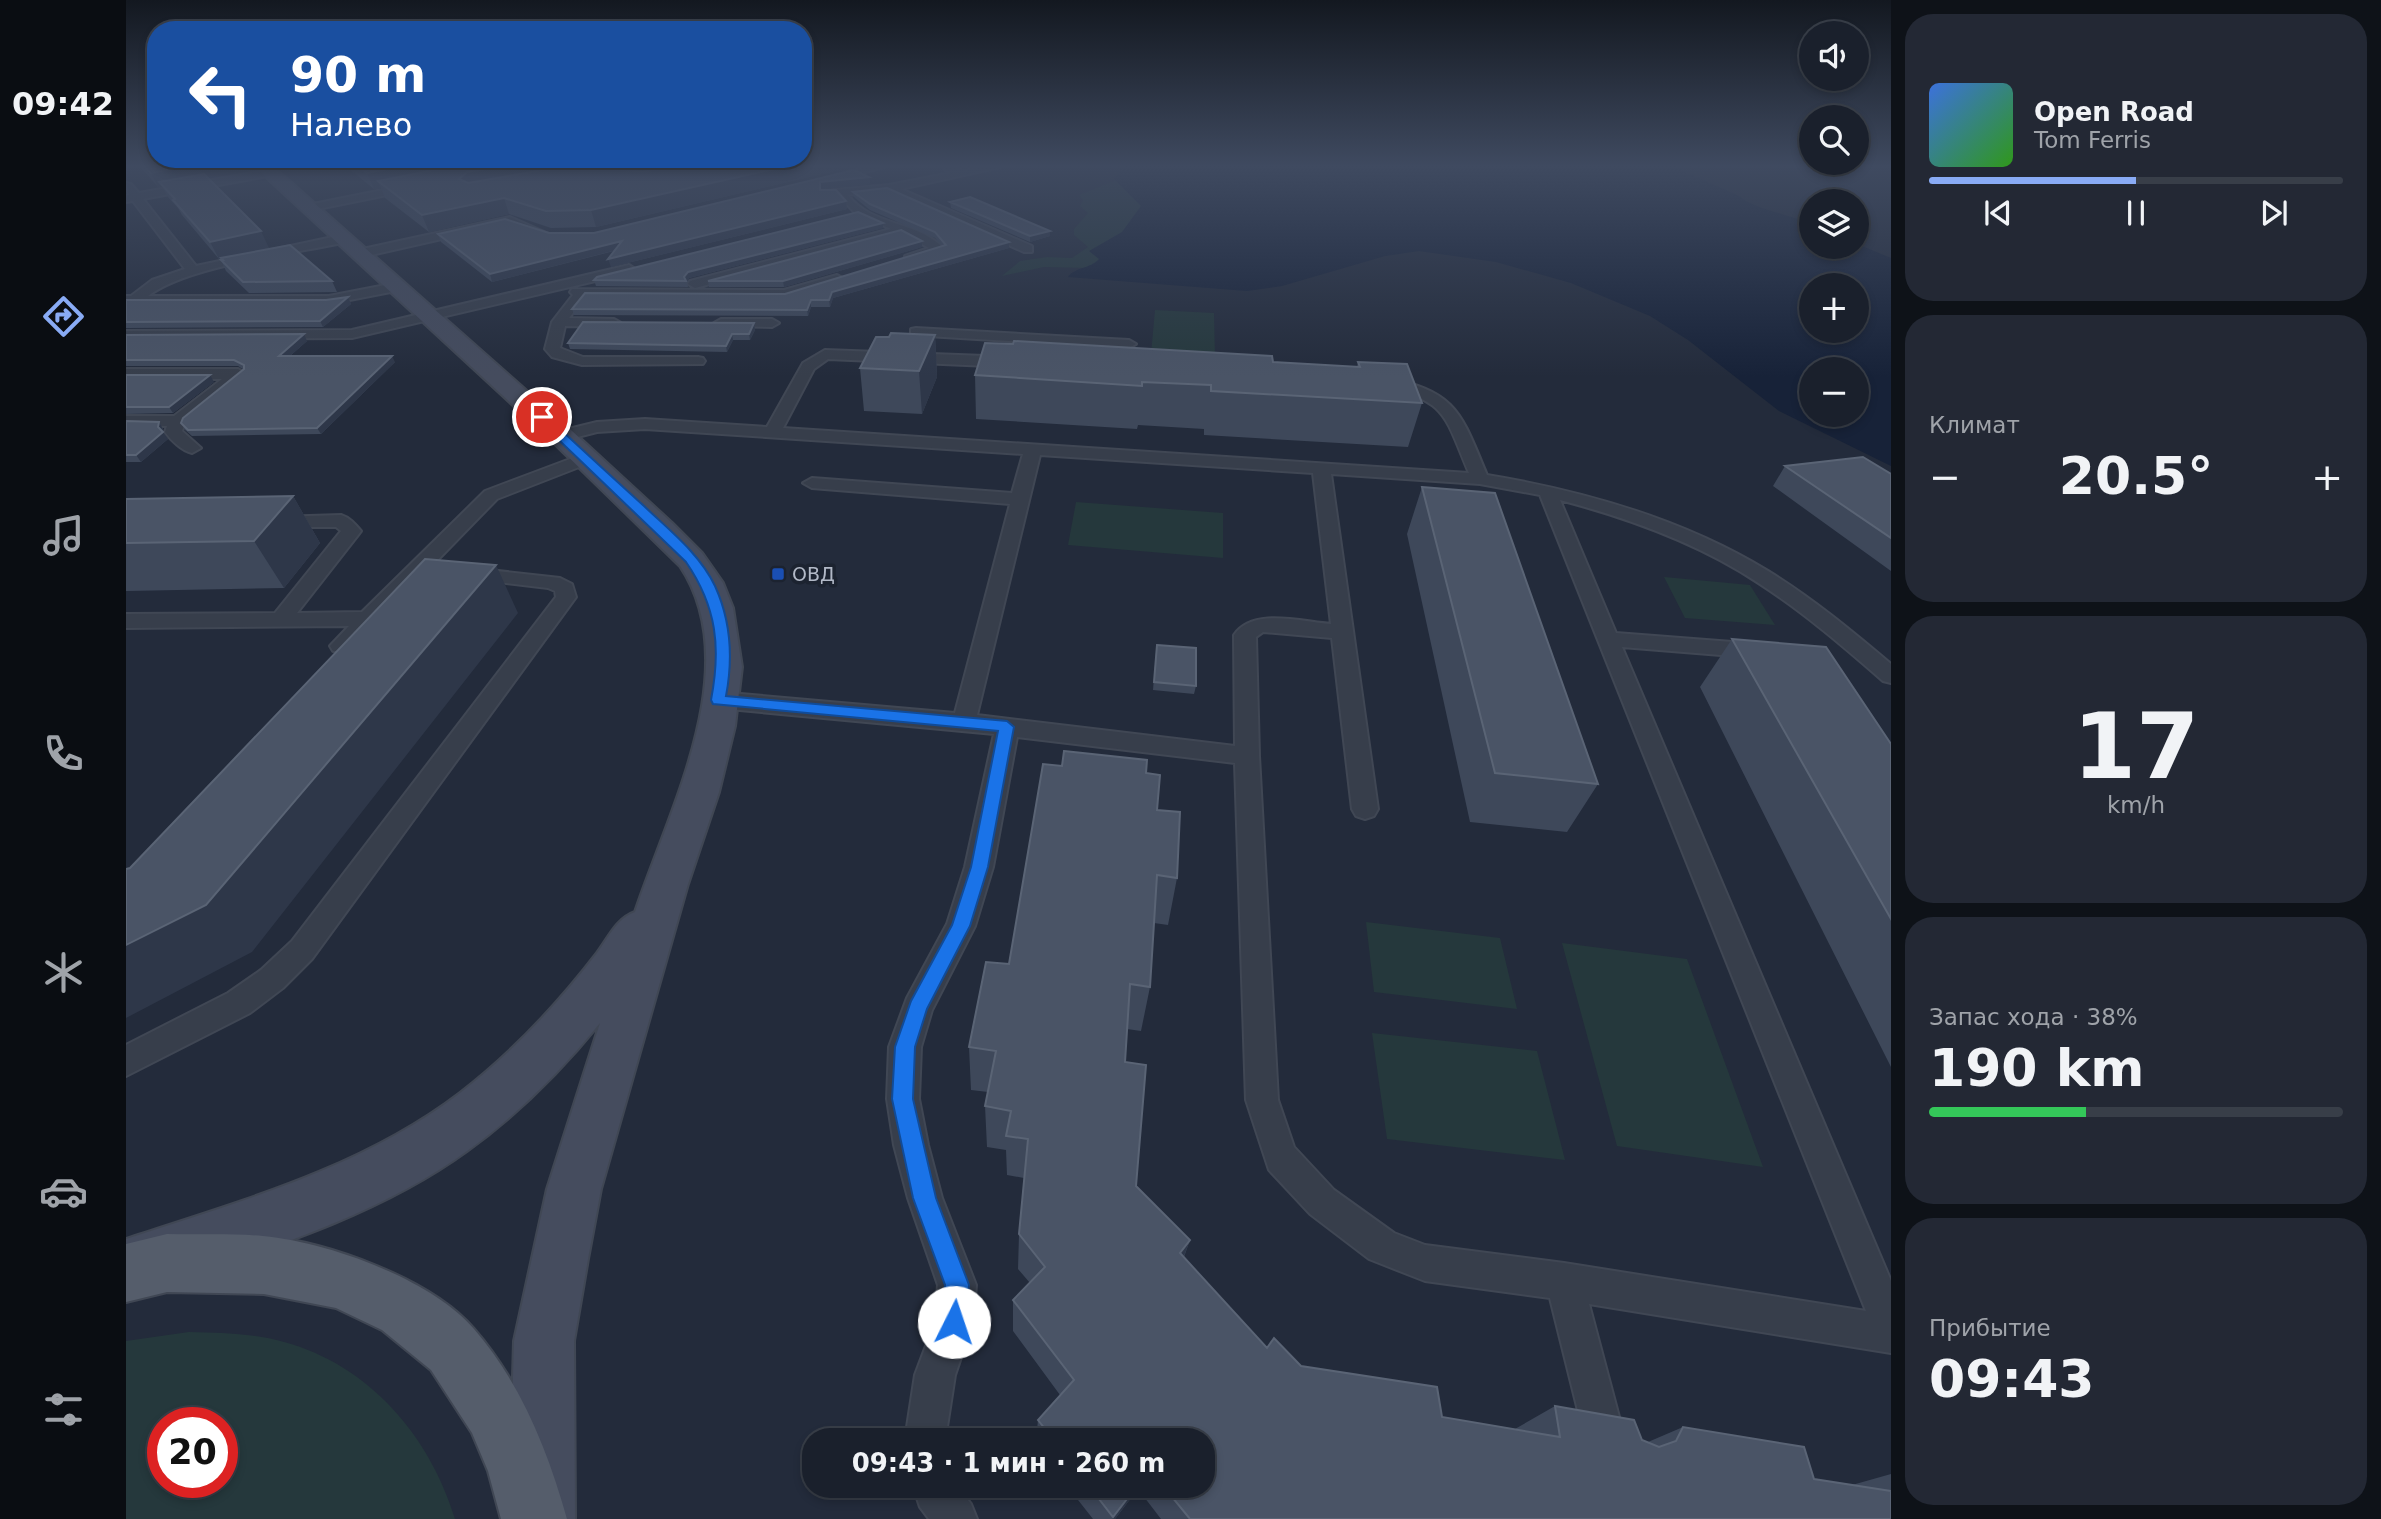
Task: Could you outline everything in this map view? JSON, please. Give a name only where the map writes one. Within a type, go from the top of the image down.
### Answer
[{"type":"main road","points":[[126,1273],[167,1263],[264,1265],[340,1280],[403,1309],[452,1349],[494,1411],[520,1468],[534,1519]]},
{"type":"street","points":[[337,235],[586,458],[691,560],[707,583],[717,608],[722,634],[724,667],[716,726],[699,792],[666,884],[574,1189],[559,1259],[544,1341],[542,1519]]},
{"type":"street","points":[[126,1268],[307,1206],[415,1153],[494,1099],[563,1031],[618,965],[666,884]]},
{"type":"lane","points":[[164,235],[193,271]]},
{"type":"lane","points":[[130,300],[167,278],[193,271],[418,235]]},
{"type":"lane","points":[[552,235],[561,236]]},
{"type":"lane","points":[[665,292],[882,235]]},
{"type":"lane","points":[[892,264],[938,249],[911,235]]},
{"type":"lane","points":[[996,235],[1028,249]]},
{"type":"lane","points":[[126,335],[352,334],[431,318],[637,267]]},
{"type":"lane","points":[[545,290],[785,294],[852,275]]},
{"type":"lane","points":[[130,300],[330,300],[396,287]]},
{"type":"lane","points":[[582,292],[559,322],[552,349],[567,358],[582,361],[698,361]]},
{"type":"lane","points":[[559,322],[625,323]]},
{"type":"lane","points":[[705,323],[772,323]]},
{"type":"lane","points":[[916,332],[1129,344]]},
{"type":"lane","points":[[772,433],[808,366],[825,354],[1034,363]]},
{"type":"lane","points":[[126,374],[238,374],[178,421],[173,432],[192,448]]},
{"type":"lane","points":[[1362,380],[1411,386],[1444,403],[1480,479]]},
{"type":"lane","points":[[126,422],[178,421]]},
{"type":"lane","points":[[562,436],[597,427],[645,424],[1480,479],[1547,491],[1639,519],[1743,565],[1806,608],[1891,676]]},
{"type":"lane","points":[[964,722],[1032,451]]},
{"type":"lane","points":[[331,658],[491,495],[586,458]]},
{"type":"lane","points":[[1321,468],[1365,809]]},
{"type":"lane","points":[[813,483],[1020,499]]},
{"type":"lane","points":[[1547,491],[1891,1326]]},
{"type":"lane","points":[[260,523],[341,522],[351,531],[282,618]]},
{"type":"lane","points":[[126,1061],[239,1003],[272,978],[302,950],[566,597],[565,588],[553,582],[416,569]]},
{"type":"lane","points":[[126,621],[368,619]]},
{"type":"lane","points":[[1343,632],[1259,625],[1245,635],[1247,756],[1262,1100],[1281,1158],[1322,1202],[1382,1245],[1425,1263],[1564,1282],[1891,1334]]},
{"type":"lane","points":[[1607,639],[1780,652]]},
{"type":"lane","points":[[1832,655],[1867,656]]},
{"type":"lane","points":[[718,700],[964,722],[1247,756]]},
{"type":"lane","points":[[927,1428],[935,1375],[954,1322],[957,1285],[925,1198],[911,1145],[903,1099],[905,1047],[918,1008],[961,926],[979,867],[1007,727]]},
{"type":"lane","points":[[1564,1282],[1607,1447]]},
{"type":"lane","points":[[940,1498],[956,1519]]},
{"type":"green space","points":[[1074,235],[1142,235],[1125,255],[1087,268],[1044,267],[1002,276],[1020,261],[1047,257],[1072,258],[1088,247]]},
{"type":"green space","points":[[1155,310],[1214,313],[1215,358],[1151,354]]},
{"type":"green space","points":[[1076,502],[1223,513],[1223,558],[1068,545]]},
{"type":"green space","points":[[1664,577],[1750,585],[1775,625],[1685,618]]},
{"type":"green space","points":[[1366,922],[1500,938],[1517,1009],[1374,992]]},
{"type":"green space","points":[[1562,943],[1687,959],[1763,1167],[1617,1146]]},
{"type":"green space","points":[[1372,1033],[1537,1051],[1565,1160],[1387,1139]]},
{"type":"green space","points":[[189,1332],[249,1335],[284,1342],[315,1353],[369,1386],[392,1408],[430,1460],[455,1519],[126,1519],[126,1341]]},
{"type":"water","points":[[1117,235],[1799,235],[1799,259],[1869,259],[1869,249],[1891,258],[1891,466],[1812,427],[1869,427],[1869,357],[1799,357],[1799,421],[1779,411],[1688,340],[1650,316],[1571,283],[1496,262],[1419,251],[1385,256],[1282,286],[1247,291],[1068,277],[1099,259],[1089,251]]},
{"type":"building","points":[[204,235],[243,235],[210,242]]},
{"type":"building","points":[[439,235],[707,235],[608,259],[622,241],[490,274]]},
{"type":"building","points":[[766,235],[836,235],[688,272],[684,277],[686,281],[594,280],[597,277]]},
{"type":"building","points":[[883,235],[910,235],[922,241],[783,281],[708,281]]},
{"type":"building","points":[[937,235],[993,235],[1009,242],[832,292],[829,300],[811,300],[807,310],[572,309],[585,293],[785,294],[946,245]]},
{"type":"building","points":[[290,245],[332,281],[243,282],[221,260],[221,258]]},
{"type":"building","points":[[348,297],[320,321],[126,322],[126,300],[326,300]]},
{"type":"building","points":[[583,322],[754,323],[749,334],[732,334],[726,346],[568,343]]},
{"type":"building","points":[[891,333],[935,335],[919,371],[860,368],[876,337],[889,337]]},
{"type":"building","points":[[304,334],[279,356],[392,356],[317,428],[188,430],[181,423],[183,418],[244,369],[244,365],[234,360],[126,360],[126,335]]},
{"type":"building","points":[[1014,341],[1272,356],[1273,362],[1360,367],[1358,362],[1407,364],[1422,403],[1211,391],[1211,385],[1142,382],[1142,386],[975,375],[985,343],[1013,344]]},
{"type":"building","points":[[126,375],[210,375],[169,407],[126,407]]},
{"type":"building","points":[[126,421],[159,422],[158,427],[163,432],[136,455],[126,455]]},
{"type":"building","points":[[1863,457],[1891,474],[1891,538],[1785,466]]},
{"type":"building","points":[[1422,487],[1495,493],[1598,784],[1495,773]]},
{"type":"building","points":[[293,496],[254,541],[126,543],[126,499]]},
{"type":"building","points":[[425,559],[496,565],[206,905],[126,945],[126,869],[130,868]]},
{"type":"building","points":[[1732,639],[1826,647],[1891,744],[1891,919]]},
{"type":"building","points":[[1157,645],[1196,648],[1196,686],[1154,682]]},
{"type":"building","points":[[1064,751],[1147,760],[1146,773],[1160,775],[1157,810],[1180,812],[1177,878],[1157,875],[1150,987],[1130,984],[1125,1062],[1146,1065],[1136,1186],[1190,1240],[1180,1253],[1267,1348],[1274,1338],[1301,1366],[1437,1387],[1442,1417],[1560,1437],[1555,1406],[1634,1420],[1642,1440],[1659,1447],[1676,1441],[1683,1427],[1804,1447],[1814,1479],[1891,1491],[1891,1519],[1190,1519],[1173,1498],[1215,1498],[1215,1428],[1044,1428],[1038,1420],[1074,1380],[1013,1300],[1045,1267],[1019,1234],[1028,1139],[1006,1136],[1011,1111],[985,1106],[996,1051],[969,1047],[986,962],[1009,964],[1043,764],[1062,766]]},
{"type":"building","points":[[1098,1498],[1128,1498],[1113,1517]]},
{"type":"place","name":"ОВД","points":[[778,574]]},
{"type":"route","points":[[542,417],[661,529],[691,560],[707,583],[717,608],[722,634],[724,667],[718,700],[1007,727],[979,867],[961,926],[918,1008],[905,1047],[903,1099],[911,1145],[925,1198],[957,1285],[954,1322]]}]
